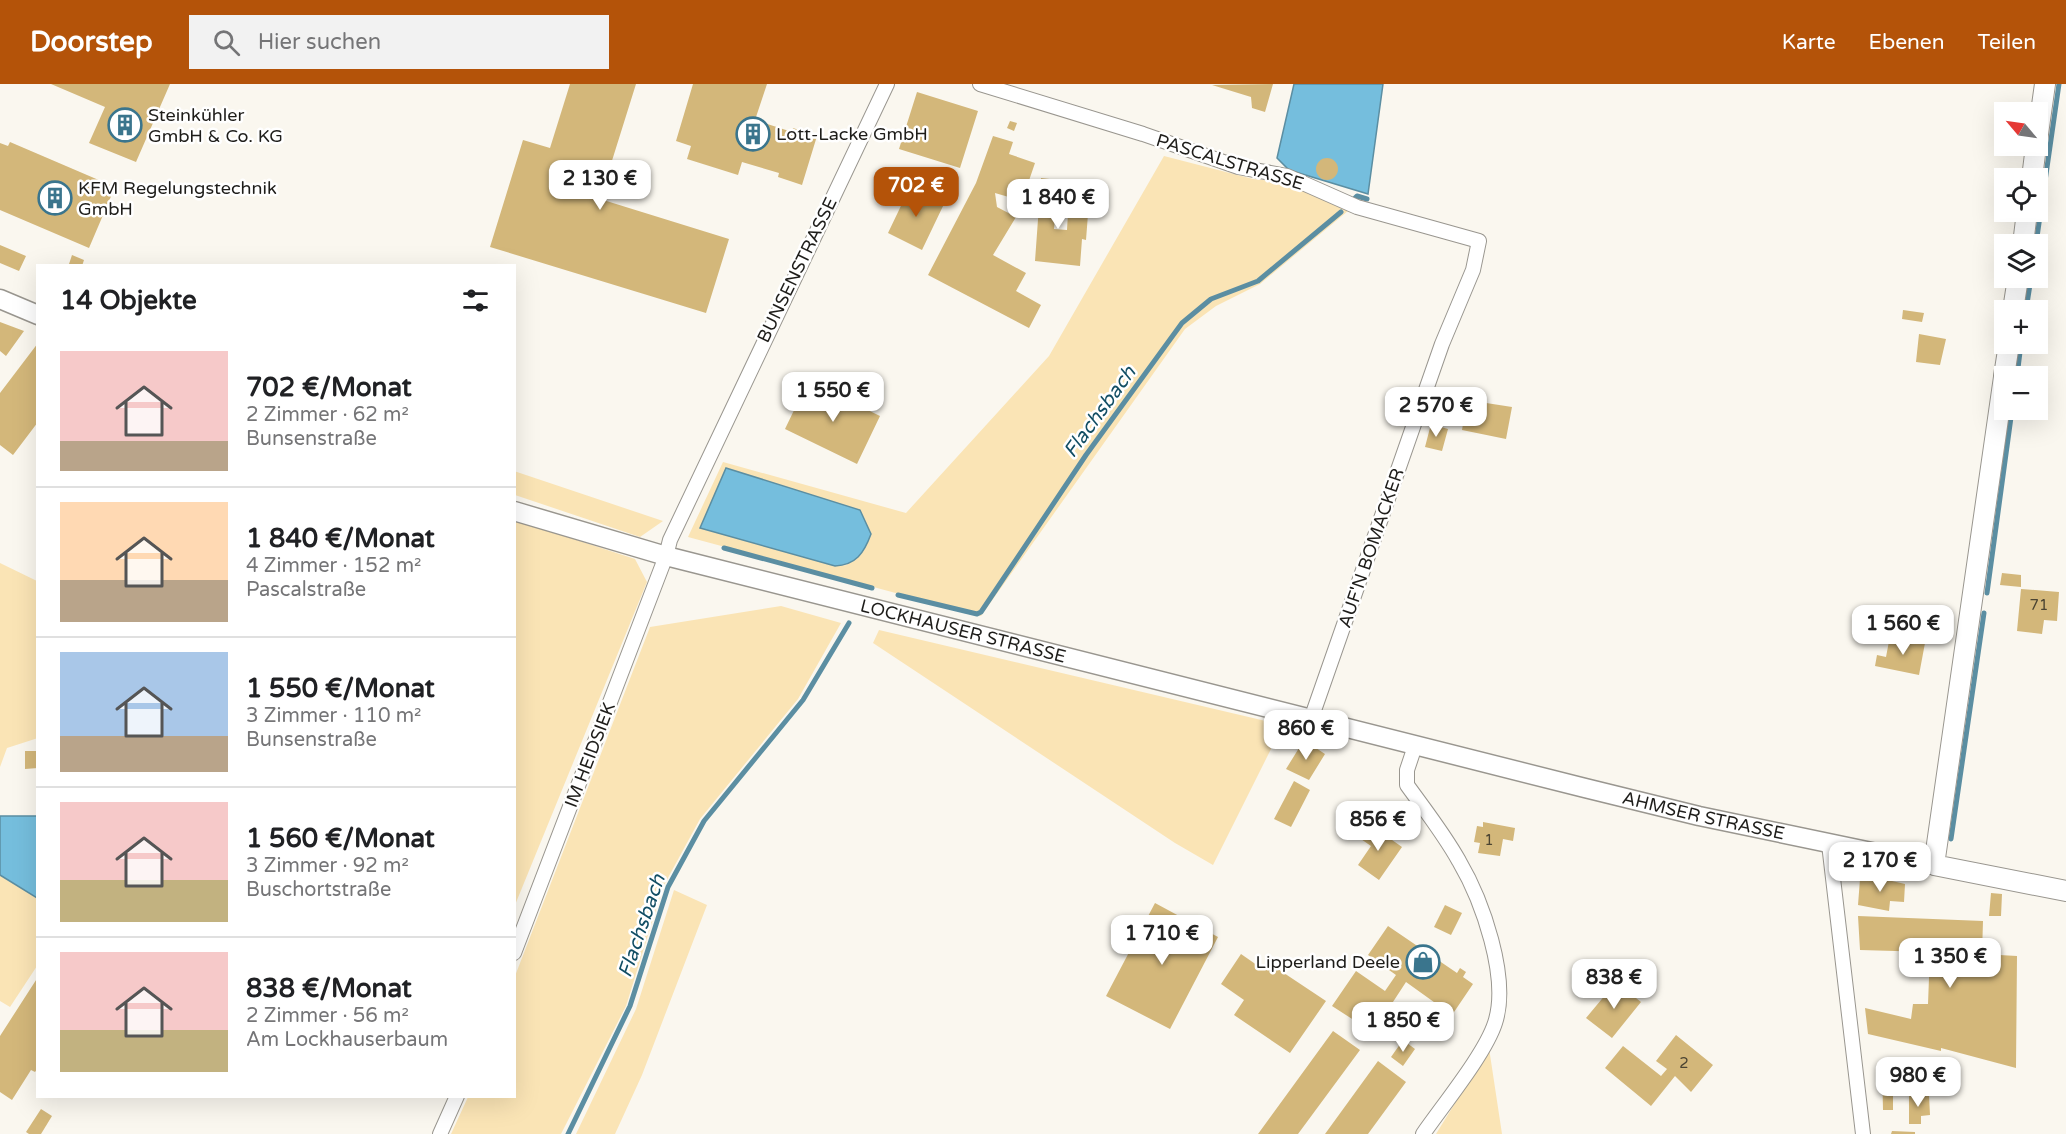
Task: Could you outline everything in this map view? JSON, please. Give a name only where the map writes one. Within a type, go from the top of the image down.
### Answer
[{"type":"main road","points":[[2042,102],[2045,84]]},
{"type":"main road","points":[[1934,865],[1998,420]]},
{"type":"main road","name":"AHMSER STRASSE","points":[[1934,865],[2066,891]]},
{"type":"street","name":"BUNSENSTRASSE","points":[[666,556],[670,540],[729,411],[887,84]]},
{"type":"street","name":"PASCALSTRASSE","points":[[980,84],[1143,134],[1238,167],[1287,176],[1357,207],[1479,241]]},
{"type":"street","name":"AUF'N BOMACKER","points":[[1311,719],[1442,344],[1473,270],[1479,241]]},
{"type":"street","points":[[0,298],[36,314]]},
{"type":"street","name":"LOCKHAUSER STRASSE","points":[[516,512],[666,556],[1415,746]]},
{"type":"street","name":"IM HEIDSIEK","points":[[516,948],[666,556]]},
{"type":"street","points":[[1415,746],[1407,770],[1407,785],[1461,863],[1491,936],[1500,998],[1495,1024],[1471,1066],[1423,1134]]},
{"type":"street","name":"AHMSER STRASSE","points":[[1415,746],[1688,813],[1934,865]]},
{"type":"street","points":[[1829,844],[1863,1134]]},
{"type":"street","points":[[440,1134],[456,1098]]},
{"type":"shaded area","points":[[1164,156],[1253,179],[1289,183],[1348,211],[1260,284],[1216,306],[1185,329],[981,616],[688,537],[723,462],[906,513],[1049,356]],"holes":[[[700,527],[848,565],[835,566]]]},
{"type":"shaded area","points":[[516,472],[663,521],[640,537],[516,495]]},
{"type":"shaded area","points":[[516,520],[635,559],[647,582],[516,903]]},
{"type":"shaded area","points":[[0,563],[36,581],[36,739],[7,748],[0,767]]},
{"type":"shaded area","points":[[781,606],[841,623],[798,699],[700,819],[663,887],[626,1006],[561,1134],[451,1134],[468,1098],[516,1098],[516,973],[650,627]]},
{"type":"shaded area","points":[[879,630],[1283,725],[1213,865],[1175,843],[873,643]]},
{"type":"shaded area","points":[[0,875],[36,897],[36,968],[10,1007],[0,1001]]},
{"type":"shaded area","points":[[674,890],[707,905],[642,1075],[615,1134],[576,1134],[636,1009]]},
{"type":"shaded area","points":[[1489,1048],[1502,1134],[1436,1134]]},
{"type":"water","points":[[1294,84],[1383,84],[1368,194],[1289,170],[1277,158]]},
{"type":"water","points":[[726,468],[860,510],[871,534],[865,547],[854,560],[835,566],[700,528]]},
{"type":"water","points":[[0,816],[36,816],[36,897],[0,875]]},
{"type":"building","name":"Steinkühler GmbH & Co. KG","points":[[51,84],[170,84],[136,162],[89,143],[105,107]]},
{"type":"building","points":[[570,84],[636,84],[600,199],[729,239],[706,313],[490,247],[523,140],[550,148]]},
{"type":"building","name":"Lott-Lacke GmbH","points":[[693,84],[767,84],[755,120],[792,132],[793,128],[817,136],[802,185],[778,177],[779,173],[742,162],[738,175],[687,159],[691,146],[676,141]]},
{"type":"building","points":[[1273,84],[1265,112],[1252,108],[1251,97],[1212,85]]},
{"type":"building","points":[[917,92],[978,111],[960,168],[899,149]]},
{"type":"building","points":[[1010,121],[1017,123],[1014,131],[1007,128]]},
{"type":"building","points":[[993,136],[1013,142],[1009,154],[1035,163],[1022,201],[995,193],[997,207],[1016,217],[993,255],[1026,273],[1016,291],[1041,305],[1029,328],[928,275],[976,183]]},
{"type":"building","name":"KFM Regelungstechnik GmbH","points":[[10,142],[115,187],[89,248],[0,210],[0,143],[8,146]]},
{"type":"building","points":[[1327,158],[1335,161],[1338,169],[1335,177],[1327,180],[1319,177],[1316,169],[1319,161]]},
{"type":"building","points":[[1041,178],[1058,180],[1054,229],[1067,230],[1068,213],[1088,214],[1086,240],[1082,239],[1080,266],[1035,261]]},
{"type":"building","points":[[910,187],[944,204],[922,250],[888,233]]},
{"type":"building","points":[[0,245],[26,256],[19,271],[0,263]]},
{"type":"building","points":[[72,255],[84,260],[83,264],[69,264]]},
{"type":"building","points":[[1903,310],[1924,313],[1922,322],[1902,319]]},
{"type":"building","points":[[0,322],[24,331],[6,356],[0,351]]},
{"type":"building","points":[[1919,334],[1946,339],[1940,365],[1916,362]]},
{"type":"building","points":[[36,346],[36,425],[13,455],[0,445],[0,393]]},
{"type":"building","points":[[808,381],[880,416],[857,464],[785,429]]},
{"type":"building","points":[[1467,400],[1512,407],[1506,439],[1462,430]]},
{"type":"building","points":[[1431,424],[1448,429],[1442,451],[1425,447]]},
{"type":"building","points":[[2002,573],[2021,575],[2021,587],[2000,585]]},
{"type":"building","points":[[2021,589],[2059,592],[2057,621],[2044,620],[2042,634],[2017,631]]},
{"type":"building","points":[[1855,619],[1868,622],[1865,637],[1852,634]]},
{"type":"building","points":[[1890,636],[1925,643],[1919,675],[1875,666],[1877,655],[1886,657]]},
{"type":"building","points":[[1304,740],[1325,754],[1309,780],[1286,769]]},
{"type":"building","points":[[25,751],[36,751],[36,768],[25,769]]},
{"type":"building","points":[[1294,781],[1310,790],[1291,827],[1274,819]]},
{"type":"building","points":[[1483,822],[1515,828],[1513,841],[1503,839],[1500,856],[1478,853],[1480,843],[1474,842],[1477,826],[1483,827]]},
{"type":"building","points":[[1368,823],[1402,847],[1379,880],[1358,865],[1371,846],[1358,837]]},
{"type":"building","points":[[1879,878],[1905,884],[1904,902],[1890,901],[1889,911],[1858,905],[1860,879],[1878,881]]},
{"type":"building","points":[[1991,893],[2002,894],[2001,916],[1989,916]]},
{"type":"building","points":[[1155,903],[1218,937],[1170,1029],[1106,996]]},
{"type":"building","points":[[1445,905],[1462,913],[1451,935],[1434,927]]},
{"type":"building","points":[[1858,916],[1983,921],[1982,954],[2017,956],[2016,1068],[1941,1048],[1941,1051],[1868,1034],[1865,1008],[1911,1019],[1913,1004],[1928,1004],[1930,952],[1860,950]]},
{"type":"building","points":[[1388,926],[1457,973],[1460,968],[1466,972],[1463,977],[1473,984],[1452,1015],[1406,982],[1378,1025],[1368,1018],[1363,1026],[1332,1006],[1356,971],[1385,991],[1396,975],[1368,955]]},
{"type":"building","points":[[1241,954],[1264,970],[1269,963],[1326,1001],[1290,1053],[1234,1015],[1244,1000],[1221,984]]},
{"type":"building","points":[[36,980],[36,1071],[31,1070],[12,1100],[0,1092],[0,1036]]},
{"type":"building","points":[[1616,982],[1641,1002],[1612,1038],[1586,1018]]},
{"type":"building","points":[[1333,1031],[1360,1050],[1298,1134],[1258,1134]]},
{"type":"building","points":[[1676,1035],[1713,1065],[1691,1092],[1675,1076],[1651,1106],[1605,1068],[1623,1046],[1661,1076],[1667,1069],[1656,1061]]},
{"type":"building","points":[[1403,1040],[1415,1049],[1403,1066],[1391,1057]]},
{"type":"building","points":[[1378,1061],[1406,1082],[1368,1134],[1325,1134]]},
{"type":"building","points":[[1908,1064],[1908,1095],[1893,1096],[1893,1110],[1883,1110],[1882,1065]]},
{"type":"building","points":[[1909,1095],[1929,1095],[1930,1115],[1921,1116],[1921,1124],[1909,1124]]},
{"type":"building","points":[[41,1109],[52,1116],[41,1134],[29,1134],[26,1132]]},
{"type":"building","points":[[1892,1131],[1915,1132],[1915,1134],[1891,1134]]},
{"type":"waterway","points":[[2037,234],[2059,84]]},
{"type":"waterway","name":"Flachsbach","points":[[1355,198],[1357,196],[1367,199]]},
{"type":"waterway","name":"Flachsbach","points":[[898,595],[977,614],[981,612],[1086,455],[1182,323],[1211,299],[1258,281],[1341,212]]},
{"type":"waterway","points":[[2028,300],[2029,288]]},
{"type":"waterway","points":[[2018,366],[2020,354]]},
{"type":"waterway","points":[[1987,593],[2011,420]]},
{"type":"waterway","points":[[724,548],[872,588]]},
{"type":"waterway","points":[[1951,839],[1984,613]]},
{"type":"waterway","name":"Flachsbach","points":[[568,1134],[630,1006],[668,887],[704,821],[803,700],[849,623]]},
{"type":"place","name":"Steinkühler GmbH & Co. KG","points":[[125,125]]},
{"type":"place","name":"Lott-Lacke GmbH","points":[[753,134]]},
{"type":"place","name":"KFM Regelungstechnik GmbH","points":[[55,198]]},
{"type":"place","name":"Lipperland Deele","points":[[1423,962]]}]
